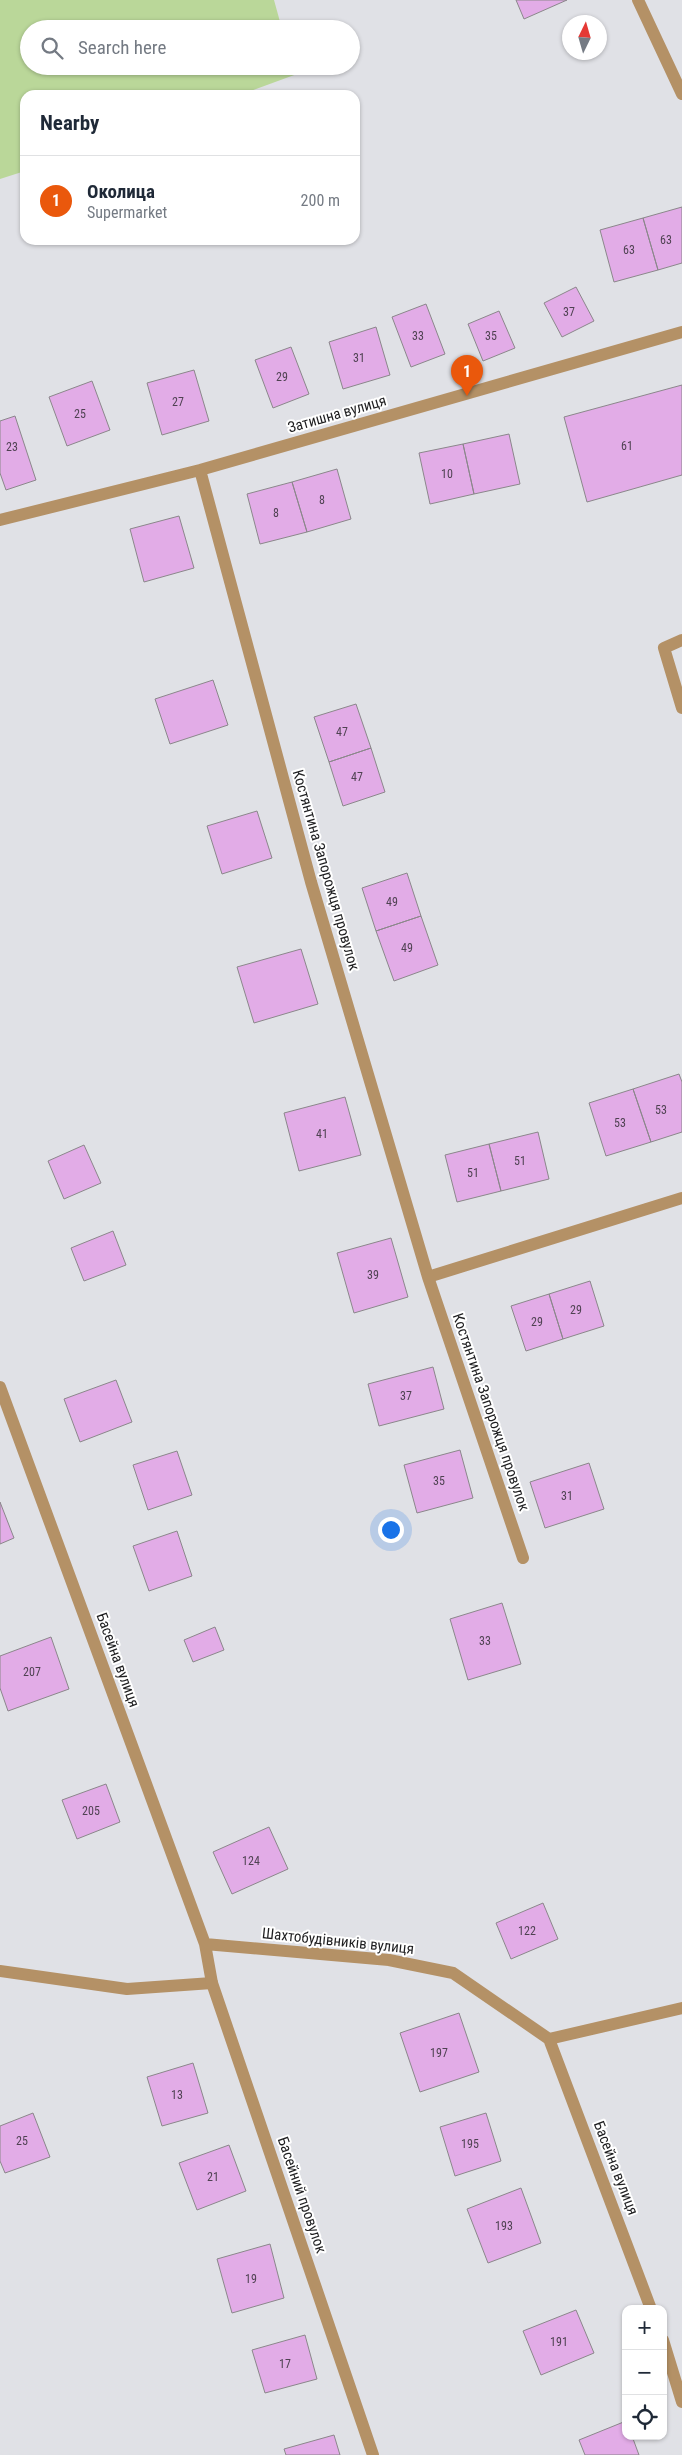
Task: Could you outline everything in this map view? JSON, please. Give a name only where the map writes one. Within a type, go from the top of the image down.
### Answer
[{"type":"street","points":[[638,0],[676,65],[682,94]]},
{"type":"street","name":"Затишна вулиця","points":[[0,520],[200,470],[682,332]]},
{"type":"street","name":"Костянтина Запорожця провулок","points":[[200,470],[311,882],[428,1277],[523,1558]]},
{"type":"street","points":[[682,640],[664,648],[682,708]]},
{"type":"street","points":[[428,1277],[682,1198]]},
{"type":"street","name":"Басейна вулиця","points":[[0,1387],[205,1944]]},
{"type":"street","name":"Басейний провулок","points":[[205,1944],[212,1983],[374,2455]]},
{"type":"street","name":"Шахтобудівників вулиця","points":[[205,1944],[389,1960],[453,1973],[549,2039]]},
{"type":"street","points":[[0,1971],[127,1989],[212,1983]]},
{"type":"street","points":[[549,2039],[682,2008]]},
{"type":"street","name":"Басейна вулиця","points":[[549,2039],[649,2305]]},
{"type":"street","points":[[666,2350],[682,2402]]},
{"type":"green space","points":[[0,0],[274,0],[280,20],[20,20],[20,75],[294,75],[254,90],[20,90],[20,173],[0,179]]},
{"type":"building","points":[[516,0],[567,0],[524,19]]},
{"type":"building","points":[[682,207],[682,263],[658,270],[643,218]]},
{"type":"building","points":[[643,218],[658,270],[614,282],[600,230]]},
{"type":"building","points":[[576,287],[594,321],[562,337],[544,303]]},
{"type":"building","points":[[426,304],[445,354],[411,367],[392,317]]},
{"type":"building","points":[[499,311],[515,348],[483,361],[468,324]]},
{"type":"building","points":[[376,327],[390,375],[343,389],[329,342]]},
{"type":"building","points":[[291,347],[309,394],[273,408],[255,360]]},
{"type":"building","points":[[194,370],[209,421],[162,435],[147,383]]},
{"type":"building","points":[[92,381],[110,430],[67,446],[49,397]]},
{"type":"building","points":[[682,385],[682,475],[587,502],[564,417]]},
{"type":"building","points":[[15,416],[36,480],[6,490],[0,473],[0,421]]},
{"type":"building","points":[[509,434],[520,484],[474,494],[463,444]]},
{"type":"building","points":[[463,444],[474,494],[430,504],[419,453]]},
{"type":"building","points":[[337,469],[351,519],[307,532],[292,482]]},
{"type":"building","points":[[292,482],[307,532],[260,544],[247,494]]},
{"type":"building","points":[[179,516],[194,568],[144,582],[130,529]]},
{"type":"building","points":[[213,680],[228,725],[170,744],[155,699]]},
{"type":"building","points":[[356,704],[371,748],[329,762],[314,717]]},
{"type":"building","points":[[371,748],[385,792],[343,806],[329,762]]},
{"type":"building","points":[[257,811],[272,858],[222,874],[207,826]]},
{"type":"building","points":[[407,873],[421,916],[376,931],[362,888]]},
{"type":"building","points":[[421,916],[438,965],[394,981],[376,931]]},
{"type":"building","points":[[301,949],[318,1004],[254,1023],[237,967]]},
{"type":"building","points":[[679,1074],[682,1082],[682,1132],[651,1142],[633,1089]]},
{"type":"building","points":[[633,1089],[651,1142],[606,1156],[589,1103]]},
{"type":"building","points":[[345,1097],[361,1155],[299,1171],[284,1113]]},
{"type":"building","points":[[538,1132],[549,1179],[501,1191],[489,1144]]},
{"type":"building","points":[[489,1144],[501,1191],[457,1202],[445,1155]]},
{"type":"building","points":[[84,1145],[101,1183],[64,1199],[48,1161]]},
{"type":"building","points":[[113,1231],[126,1265],[84,1281],[71,1248]]},
{"type":"building","points":[[391,1238],[408,1297],[354,1313],[337,1253]]},
{"type":"building","points":[[590,1281],[604,1326],[563,1339],[549,1294]]},
{"type":"building","points":[[549,1294],[563,1339],[526,1351],[511,1306]]},
{"type":"building","points":[[433,1367],[444,1409],[379,1426],[368,1384]]},
{"type":"building","points":[[116,1380],[132,1422],[80,1442],[64,1399]]},
{"type":"building","points":[[460,1450],[473,1498],[417,1513],[404,1465]]},
{"type":"building","points":[[177,1451],[192,1495],[148,1510],[133,1465]]},
{"type":"building","points":[[589,1463],[604,1509],[545,1528],[530,1482]]},
{"type":"building","points":[[0,1502],[14,1538],[0,1544]]},
{"type":"building","points":[[177,1531],[192,1576],[149,1591],[133,1546]]},
{"type":"building","points":[[502,1603],[521,1664],[468,1680],[450,1619]]},
{"type":"building","points":[[215,1627],[224,1650],[193,1662],[184,1640]]},
{"type":"building","points":[[51,1637],[69,1689],[8,1711],[0,1688],[0,1656]]},
{"type":"building","points":[[106,1784],[120,1822],[77,1839],[62,1800]]},
{"type":"building","points":[[269,1827],[288,1869],[232,1894],[213,1852]]},
{"type":"building","points":[[543,1903],[558,1939],[511,1959],[496,1923]]},
{"type":"building","points":[[459,2013],[479,2072],[420,2092],[400,2033]]},
{"type":"building","points":[[193,2063],[208,2113],[162,2126],[147,2077]]},
{"type":"building","points":[[33,2113],[50,2157],[5,2173],[0,2161],[0,2126]]},
{"type":"building","points":[[486,2113],[501,2161],[455,2176],[440,2127]]},
{"type":"building","points":[[229,2145],[246,2191],[197,2210],[179,2163]]},
{"type":"building","points":[[521,2188],[541,2243],[488,2263],[467,2209]]},
{"type":"building","points":[[270,2244],[284,2298],[232,2313],[217,2259]]},
{"type":"building","points":[[576,2310],[594,2353],[541,2375],[523,2331]]},
{"type":"building","points":[[305,2335],[317,2379],[265,2393],[252,2350]]},
{"type":"building","points":[[622,2423],[622,2440],[633,2440],[639,2455],[585,2455],[579,2440]]},
{"type":"building","points":[[334,2435],[340,2455],[286,2455],[284,2449]]},
{"type":"place","name":"Околица","points":[[467,396]]}]
